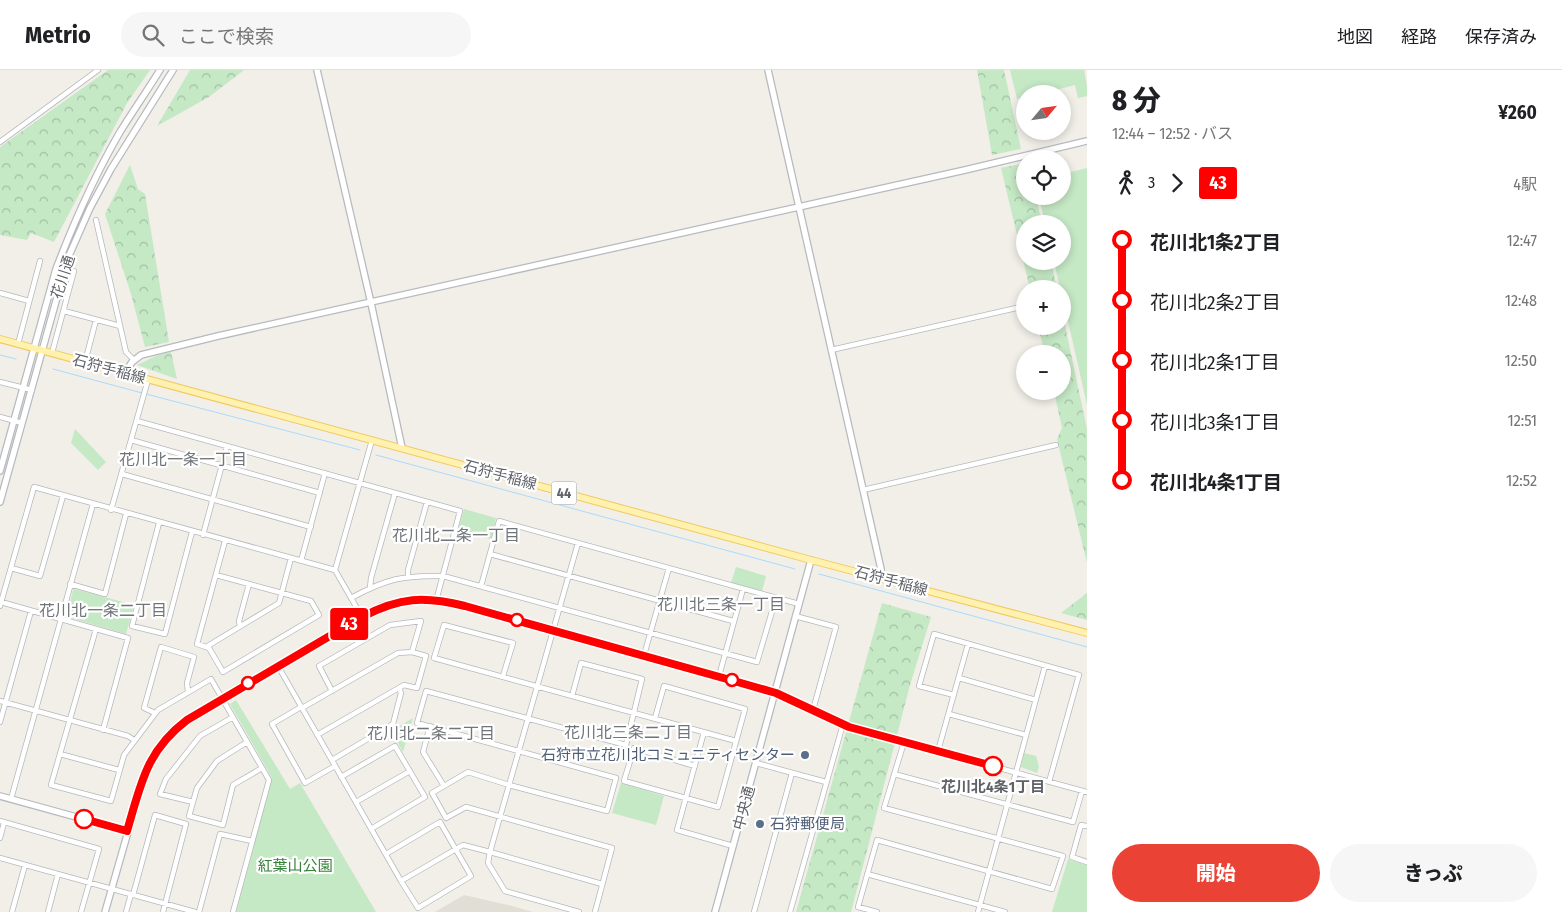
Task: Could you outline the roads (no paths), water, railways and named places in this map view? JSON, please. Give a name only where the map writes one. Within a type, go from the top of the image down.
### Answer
[{"type":"main road","name":"石狩手稲線","points":[[0,339],[881,579],[1087,633]]},
{"type":"street","points":[[0,142],[98,70]]},
{"type":"street","name":"花川通","points":[[0,471],[56,269],[77,216],[120,133],[160,70]]},
{"type":"street","name":"花川通","points":[[0,502],[61,282],[79,233],[111,170],[173,70]]},
{"type":"street","points":[[317,70],[371,303],[402,448]]},
{"type":"street","points":[[768,70],[881,569],[881,579]]},
{"type":"street","points":[[125,373],[134,360],[141,355],[218,336],[1087,141]]},
{"type":"street","points":[[96,220],[126,352],[134,360]]},
{"type":"street","points":[[18,344],[40,261]]},
{"type":"street","points":[[52,353],[74,271]]},
{"type":"street","points":[[0,293],[29,302]]},
{"type":"street","points":[[831,350],[1016,308]]},
{"type":"street","points":[[64,311],[120,326]]},
{"type":"street","points":[[85,362],[96,320]]},
{"type":"street","points":[[111,510],[148,380]]},
{"type":"street","points":[[0,382],[32,390]]},
{"type":"street","points":[[0,417],[22,423]]},
{"type":"street","points":[[137,421],[460,511],[436,600]]},
{"type":"street","points":[[131,440],[320,492]]},
{"type":"street","points":[[335,570],[372,440]]},
{"type":"street","points":[[863,490],[1056,445]]},
{"type":"street","points":[[203,535],[227,446]]},
{"type":"street","points":[[301,561],[325,473]]},
{"type":"street","points":[[122,474],[311,527]]},
{"type":"street","points":[[102,730],[128,638],[1,604],[34,487],[111,510],[335,570],[362,617]]},
{"type":"street","points":[[370,588],[371,578],[395,492]]},
{"type":"street","points":[[11,568],[40,576],[63,496]]},
{"type":"street","points":[[408,577],[408,570],[427,502]]},
{"type":"street","points":[[11,799],[93,504]]},
{"type":"street","points":[[70,584],[105,594],[126,514]]},
{"type":"street","points":[[481,586],[499,521],[798,604]]},
{"type":"street","points":[[159,523],[132,626],[165,634],[192,532]]},
{"type":"street","points":[[216,575],[311,601],[319,615],[223,672],[209,648],[198,644],[216,575],[225,541]]},
{"type":"street","points":[[578,543],[488,863],[505,891],[579,912]]},
{"type":"street","points":[[490,554],[733,621]]},
{"type":"street","points":[[206,647],[279,603],[291,558]]},
{"type":"street","name":"中央通","points":[[715,912],[811,560]]},
{"type":"street","points":[[644,655],[669,568]]},
{"type":"street","points":[[351,598],[387,581],[408,577],[442,576],[757,662],[776,598]]},
{"type":"street","points":[[240,626],[239,621],[248,584]]},
{"type":"street","points":[[719,676],[743,588]]},
{"type":"street","points":[[105,912],[146,769],[156,750],[174,729],[222,698],[362,617],[382,606],[397,602],[421,599],[436,600],[554,630],[776,693],[843,724],[1085,791],[1073,822],[894,774]]},
{"type":"street","points":[[0,722],[3,702],[30,611]]},
{"type":"street","points":[[795,616],[836,627],[813,710]]},
{"type":"street","points":[[332,691],[318,666],[390,625],[421,621],[412,652]]},
{"type":"street","points":[[503,676],[513,643],[444,625],[434,658],[736,741]]},
{"type":"street","points":[[96,629],[52,785],[111,801],[124,755],[155,713],[211,679],[268,780],[233,912]]},
{"type":"street","points":[[954,695],[919,686],[934,634],[1079,675],[1049,782]]},
{"type":"street","points":[[938,751],[968,644]]},
{"type":"street","points":[[155,713],[144,708],[161,647],[194,657],[187,683],[188,692]]},
{"type":"street","points":[[317,734],[404,685],[417,688],[426,656],[412,652],[398,653],[272,724],[305,783],[335,766]]},
{"type":"street","points":[[572,696],[582,663],[642,680],[626,745],[426,691],[416,723],[616,778],[607,811],[468,772],[432,793],[446,818],[466,807],[612,848],[595,912]]},
{"type":"street","points":[[278,666],[401,881],[418,908],[471,876],[440,822],[386,854]]},
{"type":"street","points":[[978,912],[1045,666]]},
{"type":"street","points":[[959,678],[1036,700]]},
{"type":"street","points":[[655,718],[664,686],[745,708],[718,807],[624,781],[634,748],[695,766]]},
{"type":"street","points":[[332,760],[393,724],[401,693],[399,688]]},
{"type":"street","points":[[3,702],[128,736],[134,740]]},
{"type":"street","points":[[949,714],[1026,735]]},
{"type":"street","points":[[193,802],[160,794],[166,778],[200,736],[233,717]]},
{"type":"street","points":[[790,912],[843,724]]},
{"type":"street","points":[[430,726],[423,752],[444,786]]},
{"type":"street","points":[[704,732],[677,830],[733,846]]},
{"type":"street","points":[[247,742],[217,760],[196,788],[190,816],[223,825],[233,785],[262,768]]},
{"type":"street","points":[[877,912],[858,907],[877,840],[1052,889],[1063,856],[884,808],[904,742]]},
{"type":"street","points":[[341,777],[395,746],[410,771],[425,797],[371,828]]},
{"type":"street","points":[[60,754],[119,770]]},
{"type":"street","points":[[756,763],[826,782]]},
{"type":"street","points":[[356,802],[410,771]]},
{"type":"street","points":[[754,912],[792,773]]},
{"type":"street","points":[[0,796],[127,831]]},
{"type":"street","points":[[126,912],[155,816],[186,824],[163,912]]},
{"type":"street","points":[[0,838],[2,822],[99,849],[81,912]]},
{"type":"street","points":[[1087,826],[1081,825],[1072,857],[1087,862]]},
{"type":"street","points":[[0,858],[88,884],[197,912],[220,834],[252,841]]},
{"type":"street","points":[[401,881],[463,845],[602,884]]},
{"type":"street","points":[[12,912],[24,865]]},
{"type":"street","points":[[48,912],[58,874]]},
{"type":"street","points":[[867,874],[1005,912]]},
{"type":"waterway","points":[[0,355],[16,359]]},
{"type":"waterway","points":[[53,369],[142,393]]},
{"type":"waterway","points":[[146,394],[360,450]]},
{"type":"waterway","points":[[376,455],[795,569]]},
{"type":"waterway","points":[[819,574],[1087,647]]},
{"type":"place","name":"石狩市立花川北コミュニティセンター","points":[[805,755]]},
{"type":"place","name":"花川北4条1丁目","points":[[993,766]]},
{"type":"place","name":"石狩郵便局","points":[[760,824]]},
{"type":"district","name":"花川北一条一丁目","points":[[183,459]]},
{"type":"district","name":"花川北二条一丁目","points":[[456,535]]},
{"type":"district","name":"花川北三条一丁目","points":[[721,604]]},
{"type":"district","name":"花川北一条二丁目","points":[[103,610]]},
{"type":"district","name":"花川北三条二丁目","points":[[628,732]]},
{"type":"district","name":"花川北二条二丁目","points":[[431,733]]},
{"type":"park label","name":"紅葉山公園","points":[[295,866]]}]
